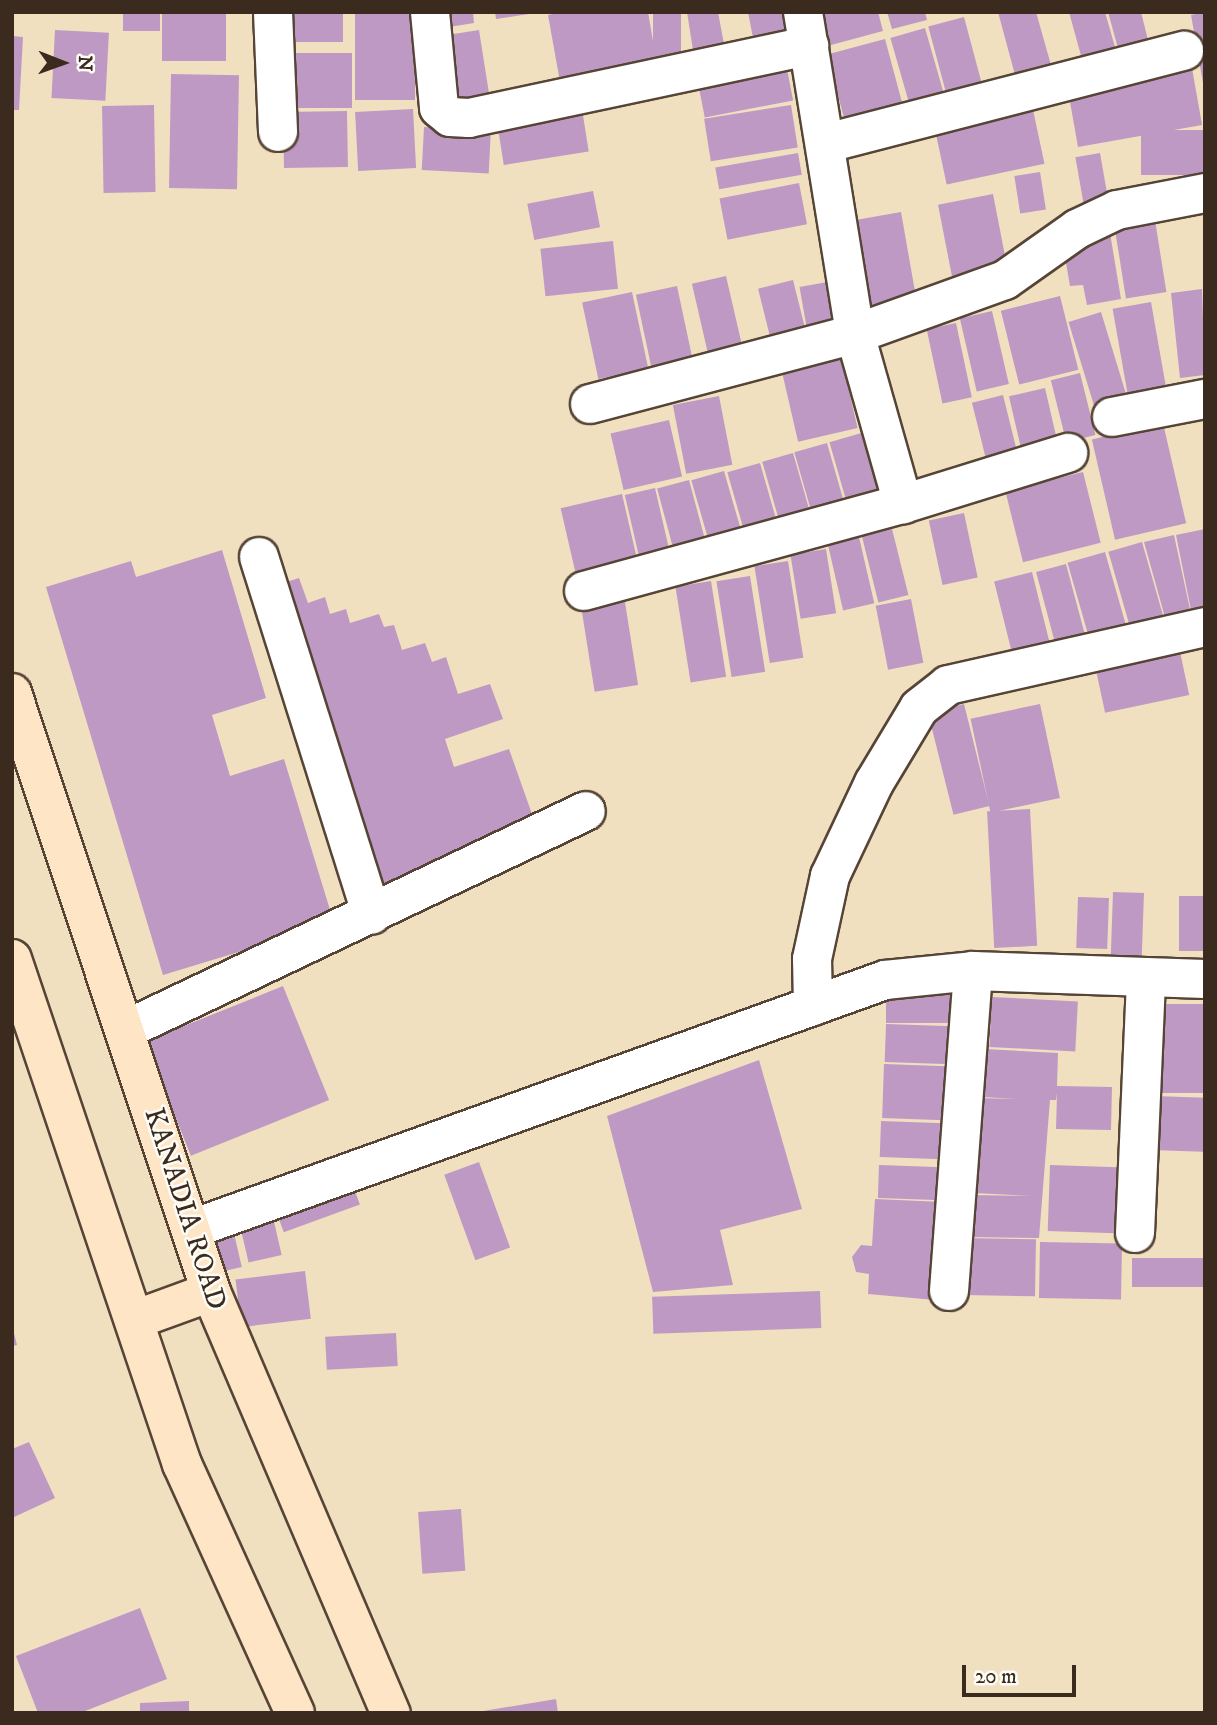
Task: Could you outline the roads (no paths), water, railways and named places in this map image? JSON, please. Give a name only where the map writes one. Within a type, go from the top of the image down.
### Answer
[{"type":"main road","name":"KANADIA ROAD","points":[[12,693],[211,1292],[391,1713]]},
{"type":"main road","points":[[12,959],[182,1464],[295,1713]]},
{"type":"main road","points":[[134,1321],[211,1292]]},
{"type":"street","points":[[274,12],[278,132]]},
{"type":"street","points":[[430,12],[439,108],[450,117],[469,118],[806,29],[827,143],[855,334],[903,504]]},
{"type":"street","points":[[827,143],[1184,51]]},
{"type":"street","points":[[590,404],[855,334],[1005,280],[1077,229],[1117,210],[1205,193]]},
{"type":"street","points":[[1112,417],[1205,399]]},
{"type":"street","points":[[584,591],[903,504],[1068,453]]},
{"type":"street","points":[[259,557],[372,915]]},
{"type":"street","points":[[813,1006],[812,959],[830,876],[874,783],[919,708],[948,685],[1205,627]]},
{"type":"street","points":[[125,1030],[372,915],[586,811]]},
{"type":"street","points":[[949,1291],[973,971]]},
{"type":"street","points":[[192,1229],[885,981],[973,971],[1205,979]]},
{"type":"street","points":[[1135,1233],[1146,977]]}]
